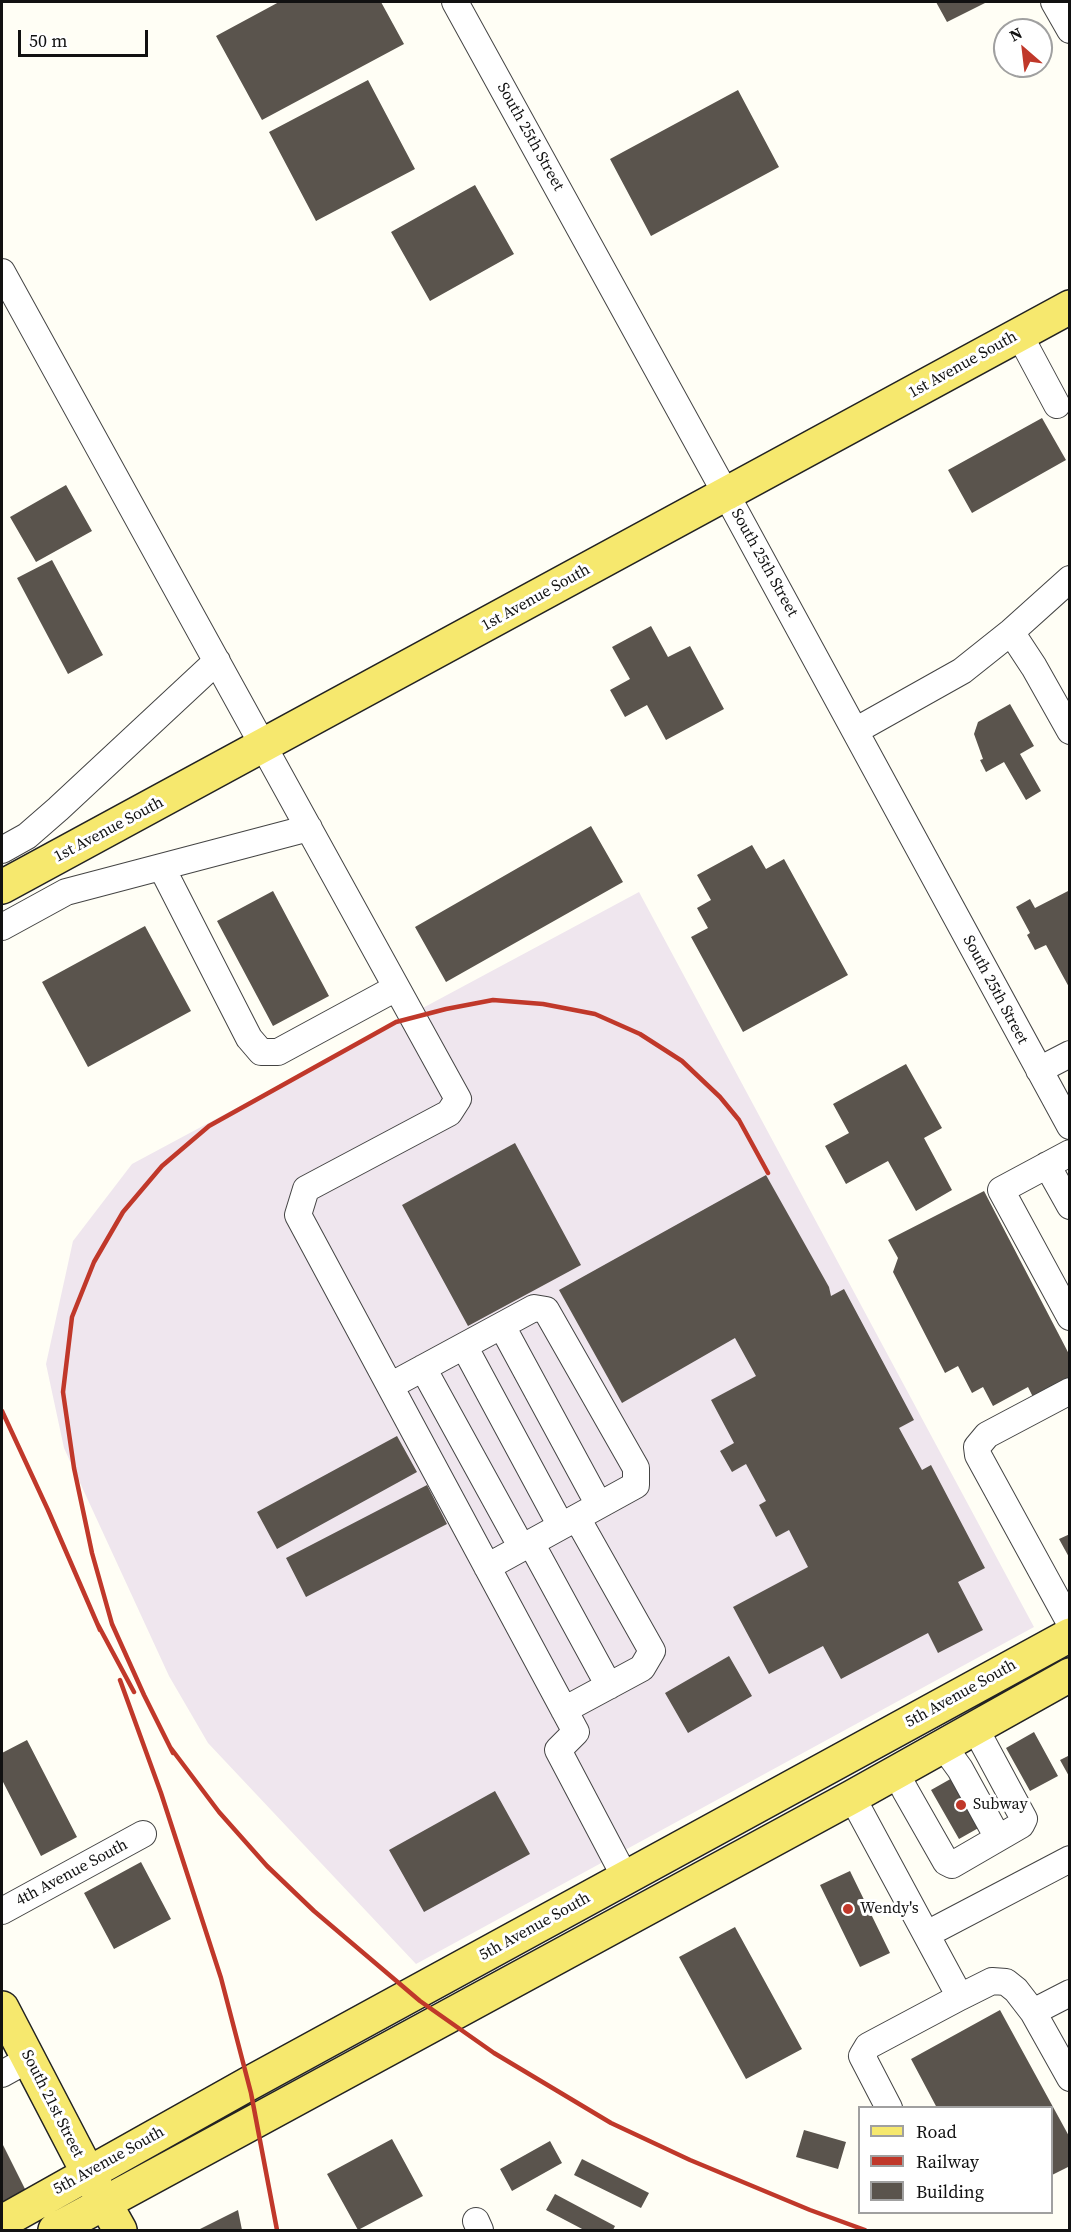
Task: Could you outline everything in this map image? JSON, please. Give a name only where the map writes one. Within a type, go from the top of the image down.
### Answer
[{"type":"main road","name":"1st Avenue South","points":[[2,888],[1070,307]]},
{"type":"main road","name":"5th Avenue South","points":[[2,2222],[625,1877],[1070,1635]]},
{"type":"main road","points":[[55,2230],[112,2217],[852,1797],[1068,1678]]},
{"type":"main road","name":"South 21st Street","points":[[2,2008],[15,2066],[87,2173],[112,2217]]},
{"type":"street","name":"South 25th Street","points":[[455,2],[1070,1126]]},
{"type":"street","points":[[1054,2],[1070,30]]},
{"type":"street","points":[[2,272],[458,1099],[448,1113],[306,1189],[298,1215],[576,1732],[558,1750],[625,1877]]},
{"type":"street","points":[[1019,334],[1057,405]]},
{"type":"street","points":[[855,731],[962,671],[1011,632],[1070,579]]},
{"type":"street","points":[[1011,632],[1034,667],[1070,731]]},
{"type":"street","points":[[2,850],[27,836],[58,809],[217,661]]},
{"type":"street","points":[[2,927],[66,892],[309,828]]},
{"type":"street","points":[[162,868],[249,1038],[261,1052],[278,1052],[396,988]]},
{"type":"street","points":[[1039,1070],[1069,1054]]},
{"type":"street","points":[[1070,1153],[1001,1190],[1070,1317]]},
{"type":"street","points":[[1047,1165],[1070,1206]]},
{"type":"street","points":[[390,1386],[534,1308],[546,1310],[636,1468],[636,1485],[487,1567]]},
{"type":"street","points":[[502,1326],[579,1516]]},
{"type":"street","points":[[464,1346],[579,1516],[651,1651],[642,1668],[564,1710]]},
{"type":"street","points":[[423,1368],[609,1686]]},
{"type":"street","points":[[1070,1391],[987,1435],[977,1447],[978,1455],[1070,1623]]},
{"type":"street","points":[[897,1772],[946,1862],[952,1864],[1021,1825],[1024,1819],[975,1728]]},
{"type":"street","points":[[944,1747],[960,1769],[998,1838]]},
{"type":"street","points":[[852,1797],[960,1997]]},
{"type":"street","name":"4th Avenue South","points":[[2,1911],[143,1834]]},
{"type":"street","points":[[927,1934],[1070,1859]]},
{"type":"street","points":[[888,2106],[862,2056],[868,2046],[992,1981],[1006,1982],[1016,1990],[1033,2012],[1070,2078]]},
{"type":"street","points":[[1033,2012],[1070,1993]]},
{"type":"shaded area","points":[[639,892],[1034,1627],[416,1964],[208,1743],[169,1676],[64,1448],[46,1364],[73,1241],[132,1164]]},
{"type":"building","points":[[279,2],[381,2],[404,44],[262,120],[216,36]]},
{"type":"building","points":[[936,2],[987,2],[947,22]]},
{"type":"building","points":[[368,80],[415,169],[316,221],[269,132]]},
{"type":"building","points":[[738,90],[779,167],[651,236],[610,159]]},
{"type":"building","points":[[475,185],[514,254],[430,301],[391,232]]},
{"type":"building","points":[[1042,418],[1066,460],[972,513],[948,470]]},
{"type":"building","points":[[66,485],[92,531],[36,562],[10,517]]},
{"type":"building","points":[[52,560],[103,655],[68,674],[17,578]]},
{"type":"building","points":[[651,626],[668,657],[690,646],[724,709],[666,740],[647,705],[625,717],[610,690],[630,679],[612,647]]},
{"type":"building","points":[[1010,704],[1034,746],[1020,754],[1041,791],[1026,800],[1004,762],[986,772],[980,760],[983,759],[974,734],[978,722]]},
{"type":"building","points":[[591,826],[623,882],[446,982],[415,927]]},
{"type":"building","points":[[752,845],[766,869],[784,859],[848,975],[743,1032],[691,937],[708,928],[697,908],[711,900],[697,875]]},
{"type":"building","points":[[1070,890],[1070,989],[1046,945],[1035,950],[1027,935],[1030,933],[1016,907],[1030,899],[1035,908]]},
{"type":"building","points":[[273,891],[329,996],[273,1026],[217,921]]},
{"type":"building","points":[[145,926],[191,1011],[88,1067],[42,982]]},
{"type":"building","points":[[906,1064],[942,1128],[924,1138],[952,1190],[916,1211],[888,1161],[846,1184],[825,1146],[849,1133],[833,1104]]},
{"type":"building","points":[[515,1143],[581,1265],[468,1326],[402,1205]]},
{"type":"building","points":[[766,1175],[829,1287],[831,1296],[844,1289],[914,1420],[899,1428],[922,1470],[931,1465],[985,1568],[958,1582],[983,1630],[938,1653],[928,1633],[841,1679],[823,1646],[769,1674],[733,1607],[808,1567],[789,1530],[776,1537],[759,1505],[766,1501],[746,1464],[732,1472],[720,1451],[734,1443],[711,1400],[756,1376],[735,1338],[622,1403],[559,1290]]},
{"type":"building","points":[[984,1191],[1070,1356],[1070,1378],[1033,1397],[1028,1387],[993,1406],[983,1387],[972,1393],[958,1366],[945,1373],[893,1272],[898,1258],[888,1240]]},
{"type":"building","points":[[397,1436],[417,1472],[277,1549],[257,1512]]},
{"type":"building","points":[[427,1485],[447,1524],[306,1597],[286,1558]]},
{"type":"building","points":[[1070,1534],[1070,1559],[1059,1539]]},
{"type":"building","points":[[729,1656],[752,1696],[688,1733],[665,1693]]},
{"type":"building","points":[[1034,1732],[1058,1776],[1030,1791],[1006,1748]]},
{"type":"building","points":[[27,1740],[77,1837],[41,1856],[2,1780],[2,1753]]},
{"type":"building","points":[[1070,1755],[1070,1778],[1060,1760]]},
{"type":"building","points":[[954,1777],[982,1826],[959,1839],[931,1790]]},
{"type":"building","points":[[495,1791],[530,1854],[424,1912],[389,1850]]},
{"type":"building","points":[[141,1862],[171,1919],[114,1949],[84,1893]]},
{"type":"building","points":[[850,1871],[890,1953],[860,1967],[820,1885]]},
{"type":"building","points":[[735,1927],[802,2049],[746,2079],[679,1957]]},
{"type":"building","points":[[1000,2010],[1052,2106],[936,2106],[911,2059]]},
{"type":"building","points":[[1053,2107],[1070,2138],[1070,2166],[1053,2174]]},
{"type":"building","points":[[804,2130],[846,2142],[838,2169],[796,2157]]},
{"type":"building","points":[[392,2139],[423,2196],[358,2230],[327,2174]]},
{"type":"building","points":[[550,2141],[562,2163],[512,2191],[500,2169]]},
{"type":"building","points":[[2,2143],[26,2191],[2,2204]]},
{"type":"building","points":[[582,2159],[649,2193],[641,2208],[574,2175]]},
{"type":"building","points":[[555,2194],[615,2226],[613,2230],[584,2230],[546,2210]]},
{"type":"building","points":[[238,2210],[242,2230],[198,2230]]},
{"type":"railway","points":[[173,1753],[112,1624],[92,1553],[74,1468],[63,1392],[72,1317],[94,1262],[123,1212],[162,1166],[209,1126],[396,1022],[493,1000],[543,1004],[595,1014],[640,1034],[682,1061],[720,1097],[739,1120],[768,1173]]},
{"type":"railway","points":[[2,1411],[100,1630]]},
{"type":"railway","points":[[97,1623],[134,1692]]},
{"type":"railway","points":[[120,1680],[161,1793],[221,1978],[251,2093],[277,2230]]},
{"type":"railway","points":[[170,1747],[219,1812],[267,1866],[314,1911],[420,2001],[494,2053],[611,2123],[690,2160],[810,2210],[865,2230]]},
{"type":"place","name":"Subway","points":[[961,1805]]},
{"type":"place","name":"Wendy's","points":[[848,1909]]}]
